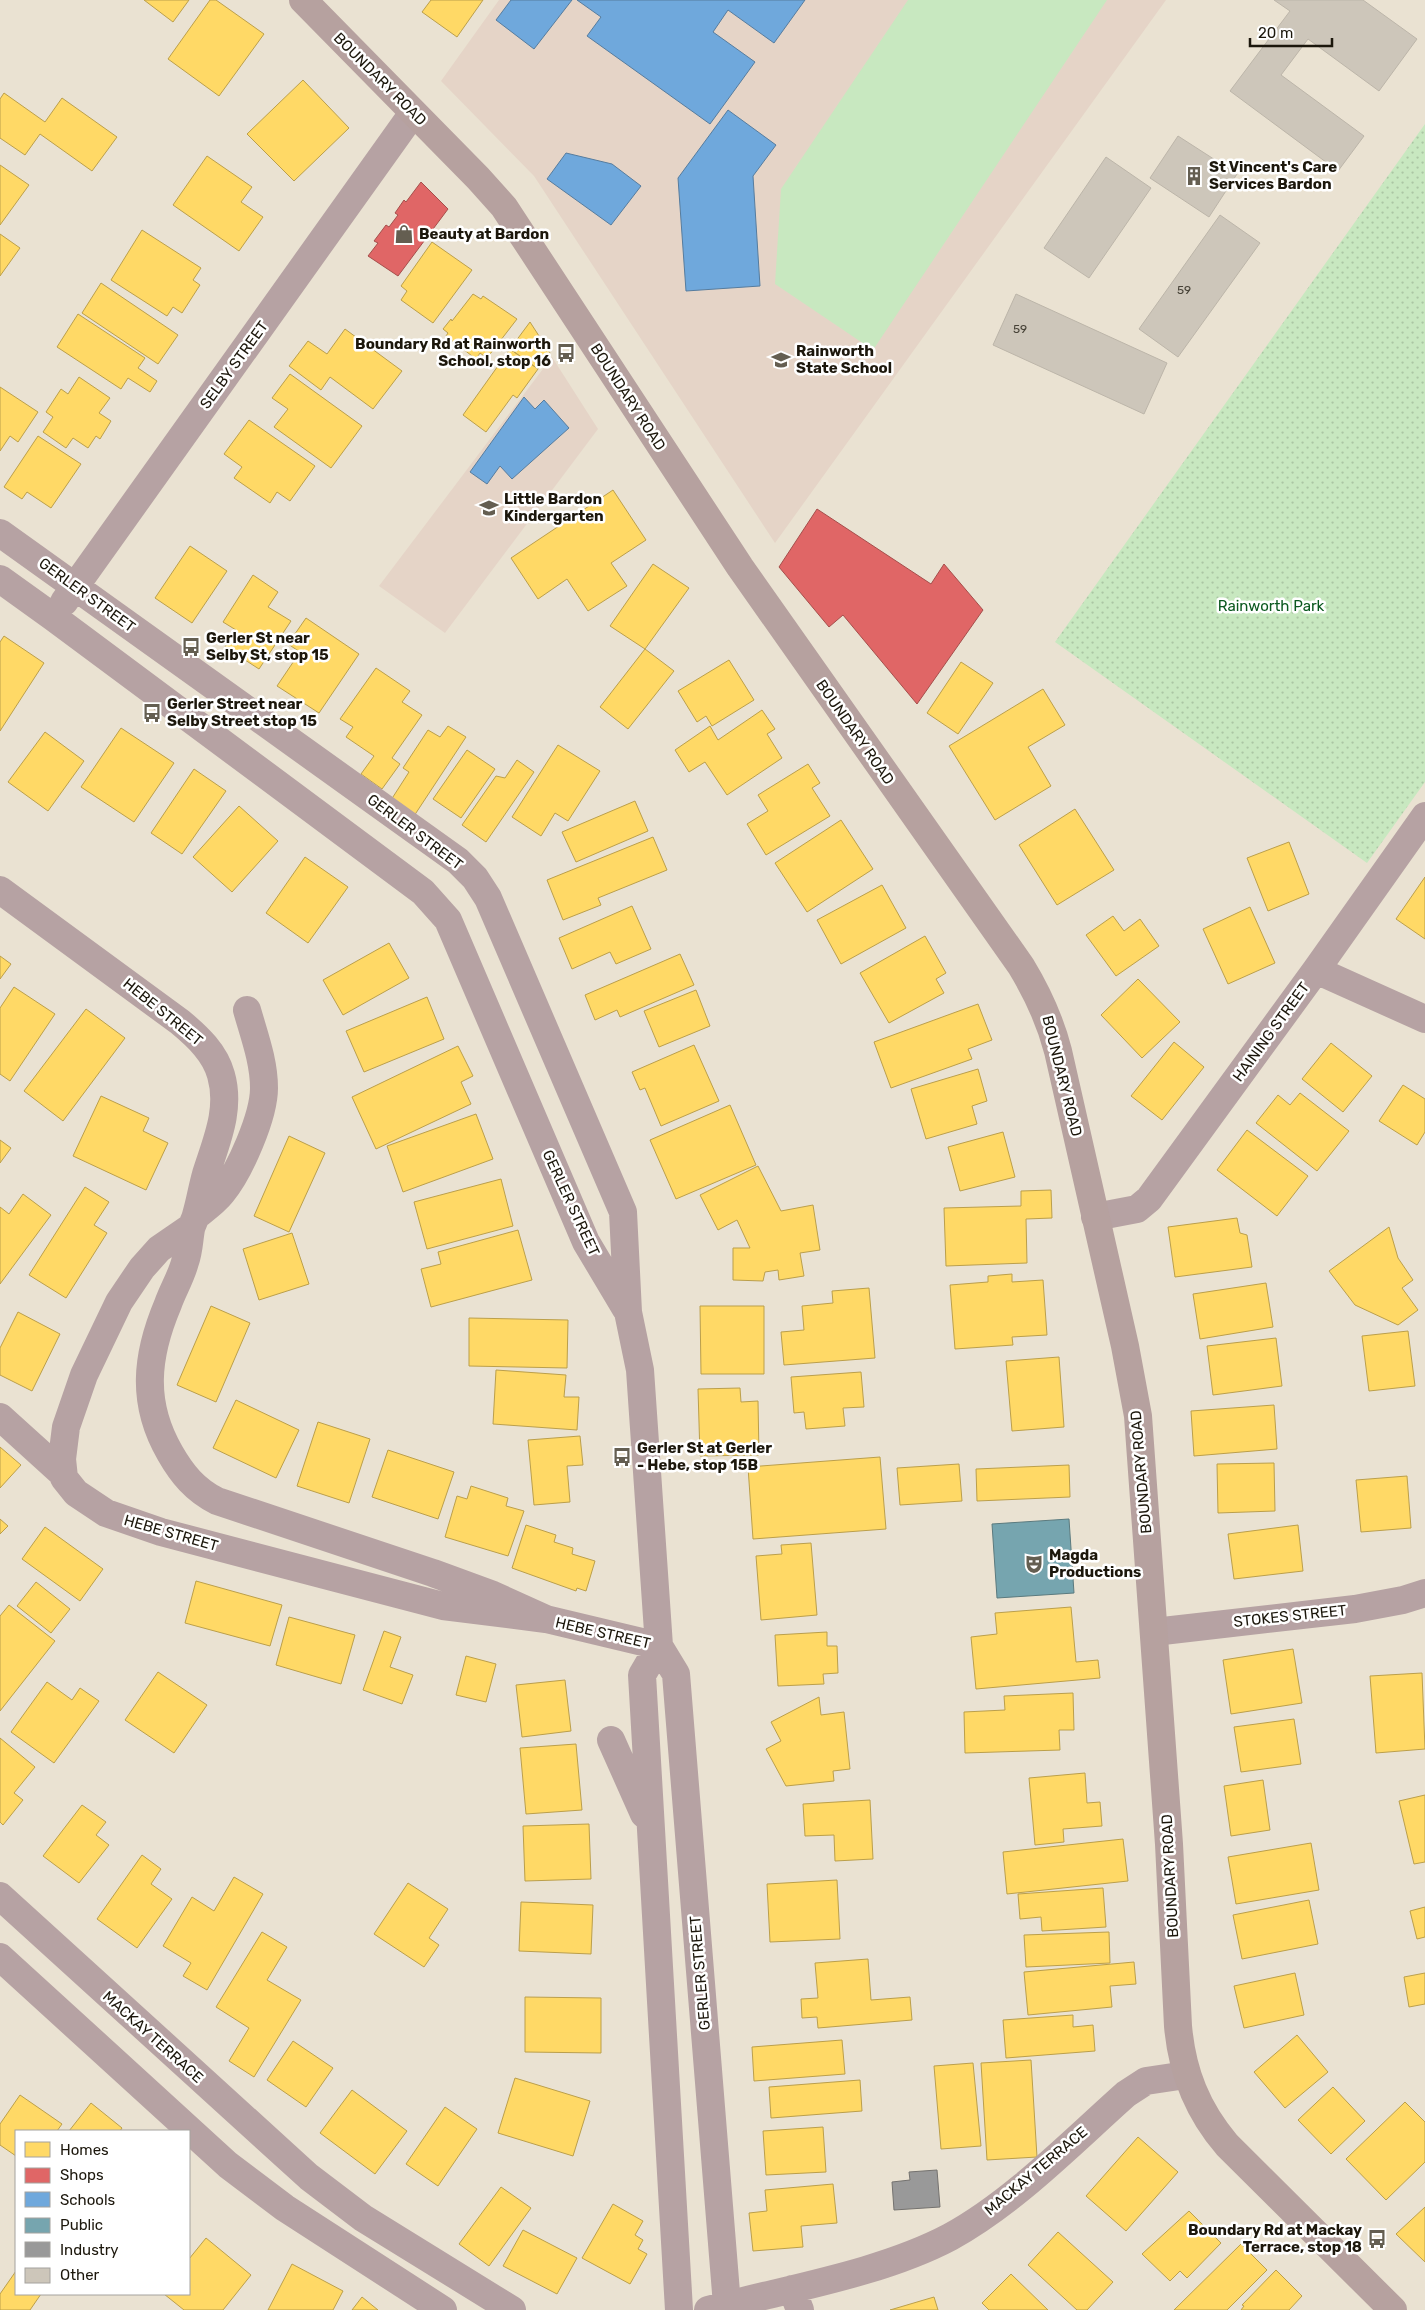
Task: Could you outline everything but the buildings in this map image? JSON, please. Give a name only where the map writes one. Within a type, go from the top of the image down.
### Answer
[{"type":"main road","name":"BOUNDARY ROAD","points":[[303,0],[478,178],[504,208],[740,567],[1021,966],[1040,998],[1052,1026],[1125,1346],[1138,1416],[1169,1844],[1178,2026],[1180,2052],[1186,2075],[1208,2120],[1227,2145],[1393,2310]]},
{"type":"street","name":"SELBY STREET","points":[[53,616],[413,113]]},
{"type":"street","name":"GERLER STREET","points":[[0,532],[458,861],[475,878],[488,898],[624,1212],[628,1312],[640,1370],[659,1646],[676,1674],[717,2307]]},
{"type":"street","name":"GERLER STREET","points":[[0,580],[53,616],[423,892],[437,905],[448,920],[586,1242],[628,1312]]},
{"type":"street","name":"HAINING STREET","points":[[1095,1217],[1137,1209],[1150,1199],[1425,816]]},
{"type":"street","name":"HEBE STREET","points":[[0,890],[180,1022],[212,1054],[223,1083],[224,1110],[203,1184],[185,1262],[156,1337],[149,1381],[150,1402],[159,1432],[173,1458],[194,1486],[208,1496],[226,1504],[441,1576],[493,1595],[546,1619]]},
{"type":"street","points":[[1316,970],[1425,1019]]},
{"type":"street","points":[[62,1473],[62,1451],[66,1427],[84,1375],[119,1302],[142,1268],[159,1249],[194,1222],[217,1199],[229,1182],[259,1117],[263,1098],[263,1077],[247,1010]]},
{"type":"street","name":"HEBE STREET","points":[[0,1417],[62,1473],[70,1486],[90,1503],[116,1517],[144,1528],[443,1606],[546,1619],[659,1646]]},
{"type":"street","name":"STOKES STREET","points":[[1154,1632],[1355,1609],[1402,1600],[1425,1593]]},
{"type":"street","points":[[659,1646],[642,1675],[679,2310]]},
{"type":"street","points":[[611,1740],[651,1829]]},
{"type":"street","name":"MACKAY TERRACE","points":[[0,1896],[308,2177],[363,2218],[512,2310]]},
{"type":"street","points":[[0,1957],[190,2130]]},
{"type":"street","name":"MACKAY TERRACE","points":[[717,2307],[796,2300],[951,2236],[1005,2200],[1126,2094],[1146,2082],[1186,2075]]},
{"type":"street","points":[[190,2130],[228,2165],[284,2208],[443,2310]]},
{"type":"street","points":[[284,2208],[308,2177]]},
{"type":"shaded area","name":"Rainworth State School","points":[[499,0],[1166,0],[775,543],[534,176],[441,81]]},
{"type":"shaded area","name":"Little Bardon Kindergarten","points":[[552,357],[598,429],[445,633],[379,586]]},
{"type":"green space","points":[[908,0],[1107,0],[873,350],[775,284],[781,189]]},
{"type":"green space","name":"Rainworth Park","points":[[1425,124],[1425,782],[1367,863],[1055,642]]},
{"type":"place","name":"St Vincent's Care Services Bardon","points":[[1194,176]]},
{"type":"place","name":"Beauty at Bardon","points":[[404,234]]},
{"type":"place","name":"Boundary Rd at Rainworth School, stop 16","points":[[566,353]]},
{"type":"place","name":"Rainworth State School","points":[[781,360]]},
{"type":"place","name":"Little Bardon Kindergarten","points":[[489,508]]},
{"type":"place","name":"Gerler St near Selby St, stop 15","points":[[191,647]]},
{"type":"place","name":"Gerler Street near Selby Street stop 15","points":[[152,713]]},
{"type":"place","name":"Gerler St at Gerler - Hebe, stop 15B","points":[[622,1457]]},
{"type":"place","name":"Magda Productions","points":[[1034,1564]]},
{"type":"place","name":"Boundary Rd at Mackay Terrace, stop 18","points":[[1377,2239]]}]
